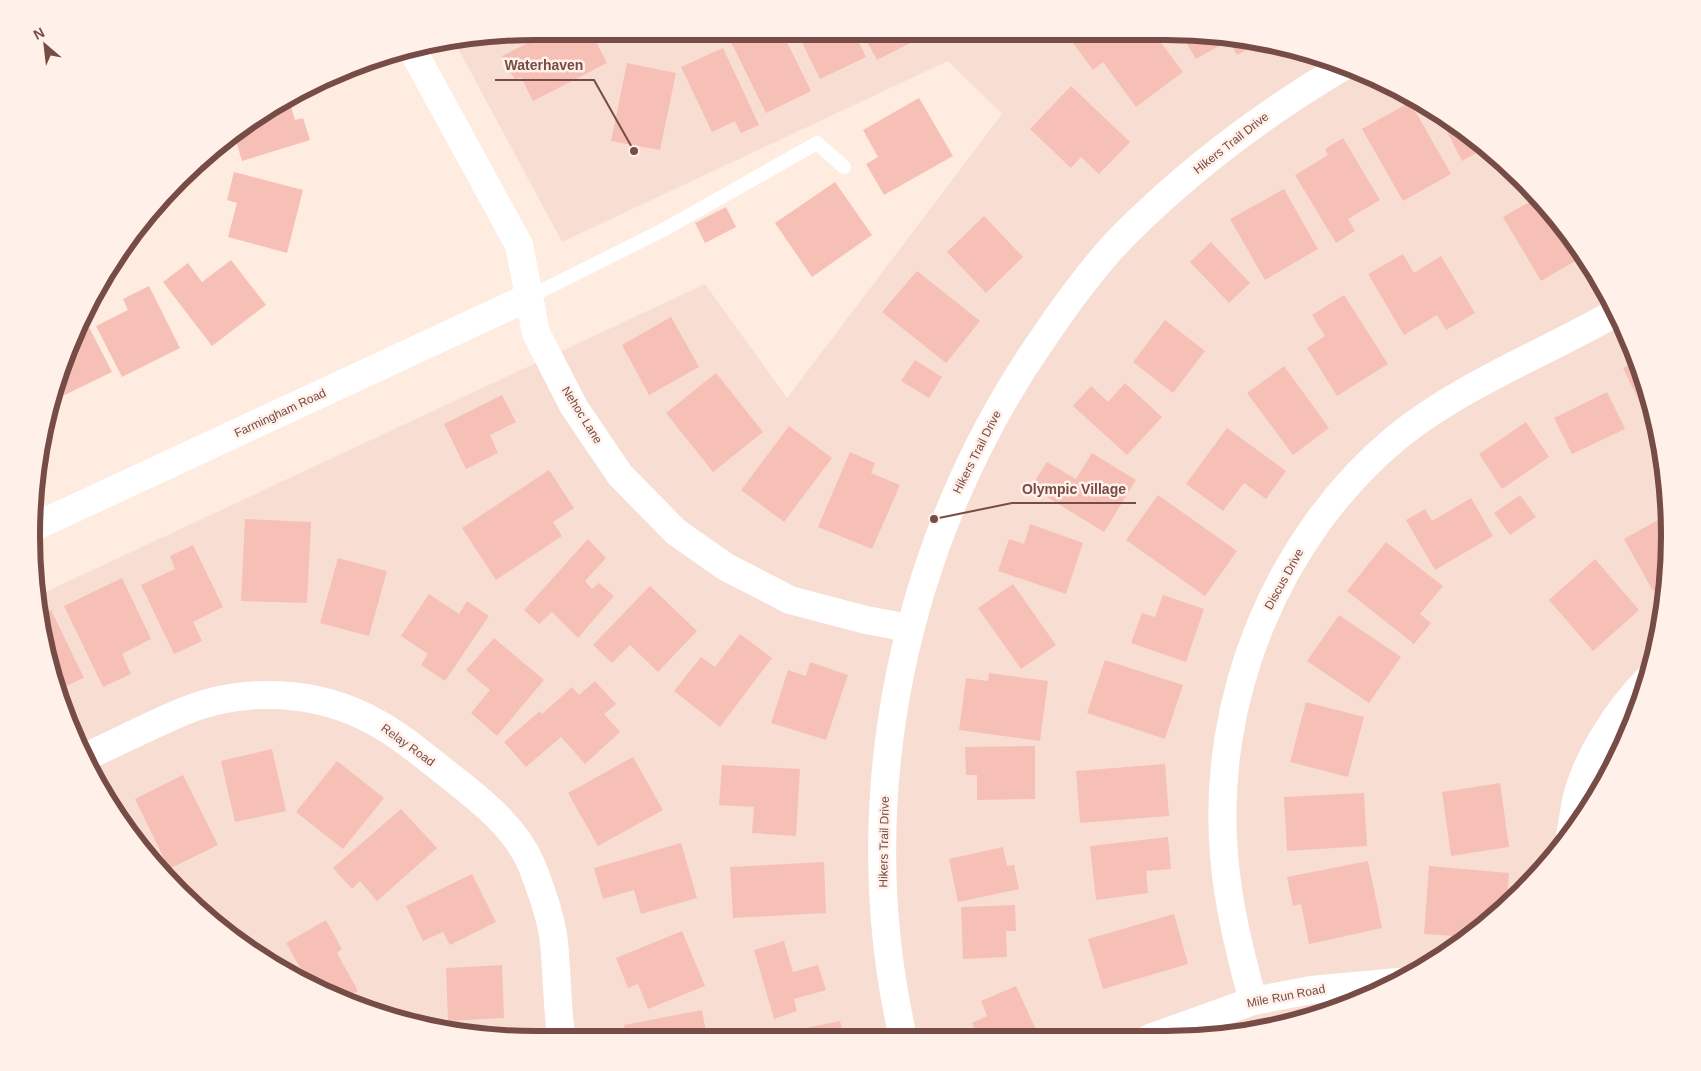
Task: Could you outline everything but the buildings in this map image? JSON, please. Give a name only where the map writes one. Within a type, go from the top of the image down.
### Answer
[{"type":"street","name":"Nehoc Lane","points":[[415,55],[519,245],[527,298],[536,333],[574,407],[620,474],[676,532],[726,568],[790,600],[866,620],[909,628]]},
{"type":"street","name":"Hikers Trail Drive","points":[[902,1031],[890,968],[884,897],[883,825],[891,722],[909,628],[951,506],[977,448],[1021,369],[1074,292],[1124,235],[1232,139],[1295,95],[1336,71]]},
{"type":"street","name":"Farmingham Road","points":[[40,524],[527,298]]},
{"type":"street","name":"Discus Drive","points":[[1253,1000],[1231,910],[1224,854],[1227,761],[1232,723],[1252,646],[1266,610],[1287,569],[1336,499],[1366,466],[1397,438],[1474,387],[1610,316]]},
{"type":"street","name":"Relay Road","points":[[91,754],[184,711],[219,700],[261,694],[301,696],[338,706],[375,721],[410,744],[481,800],[510,832],[531,864],[546,905],[554,940],[561,1031]]},
{"type":"street","points":[[1573,816],[1577,796],[1590,766],[1620,712],[1635,694]]},
{"type":"street","name":"Mile Run Road","points":[[1169,1031],[1253,1000],[1311,990],[1376,984]]},
{"type":"lane","points":[[527,298],[665,229],[817,143],[844,168]]},
{"type":"shaded area","points":[[536,40],[1198,41],[1230,44],[1294,57],[1325,66],[1385,91],[1413,106],[1467,142],[1516,185],[1538,209],[1559,234],[1595,288],[1610,316],[1635,376],[1644,407],[1657,471],[1660,503],[1660,568],[1657,600],[1644,664],[1635,695],[1610,755],[1595,783],[1559,837],[1516,886],[1467,929],[1413,965],[1355,993],[1325,1005],[1294,1014],[1230,1027],[1166,1031],[503,1030],[471,1027],[407,1014],[376,1005],[316,980],[288,965],[234,929],[185,886],[142,837],[106,783],[78,725],[66,695],[57,664],[43,593],[705,284],[787,398],[1002,114],[948,61],[562,242],[457,47],[503,41]]},
{"type":"place","name":"Waterhaven","points":[[634,151]]},
{"type":"place","name":"Olympic Village","points":[[934,519]]}]
